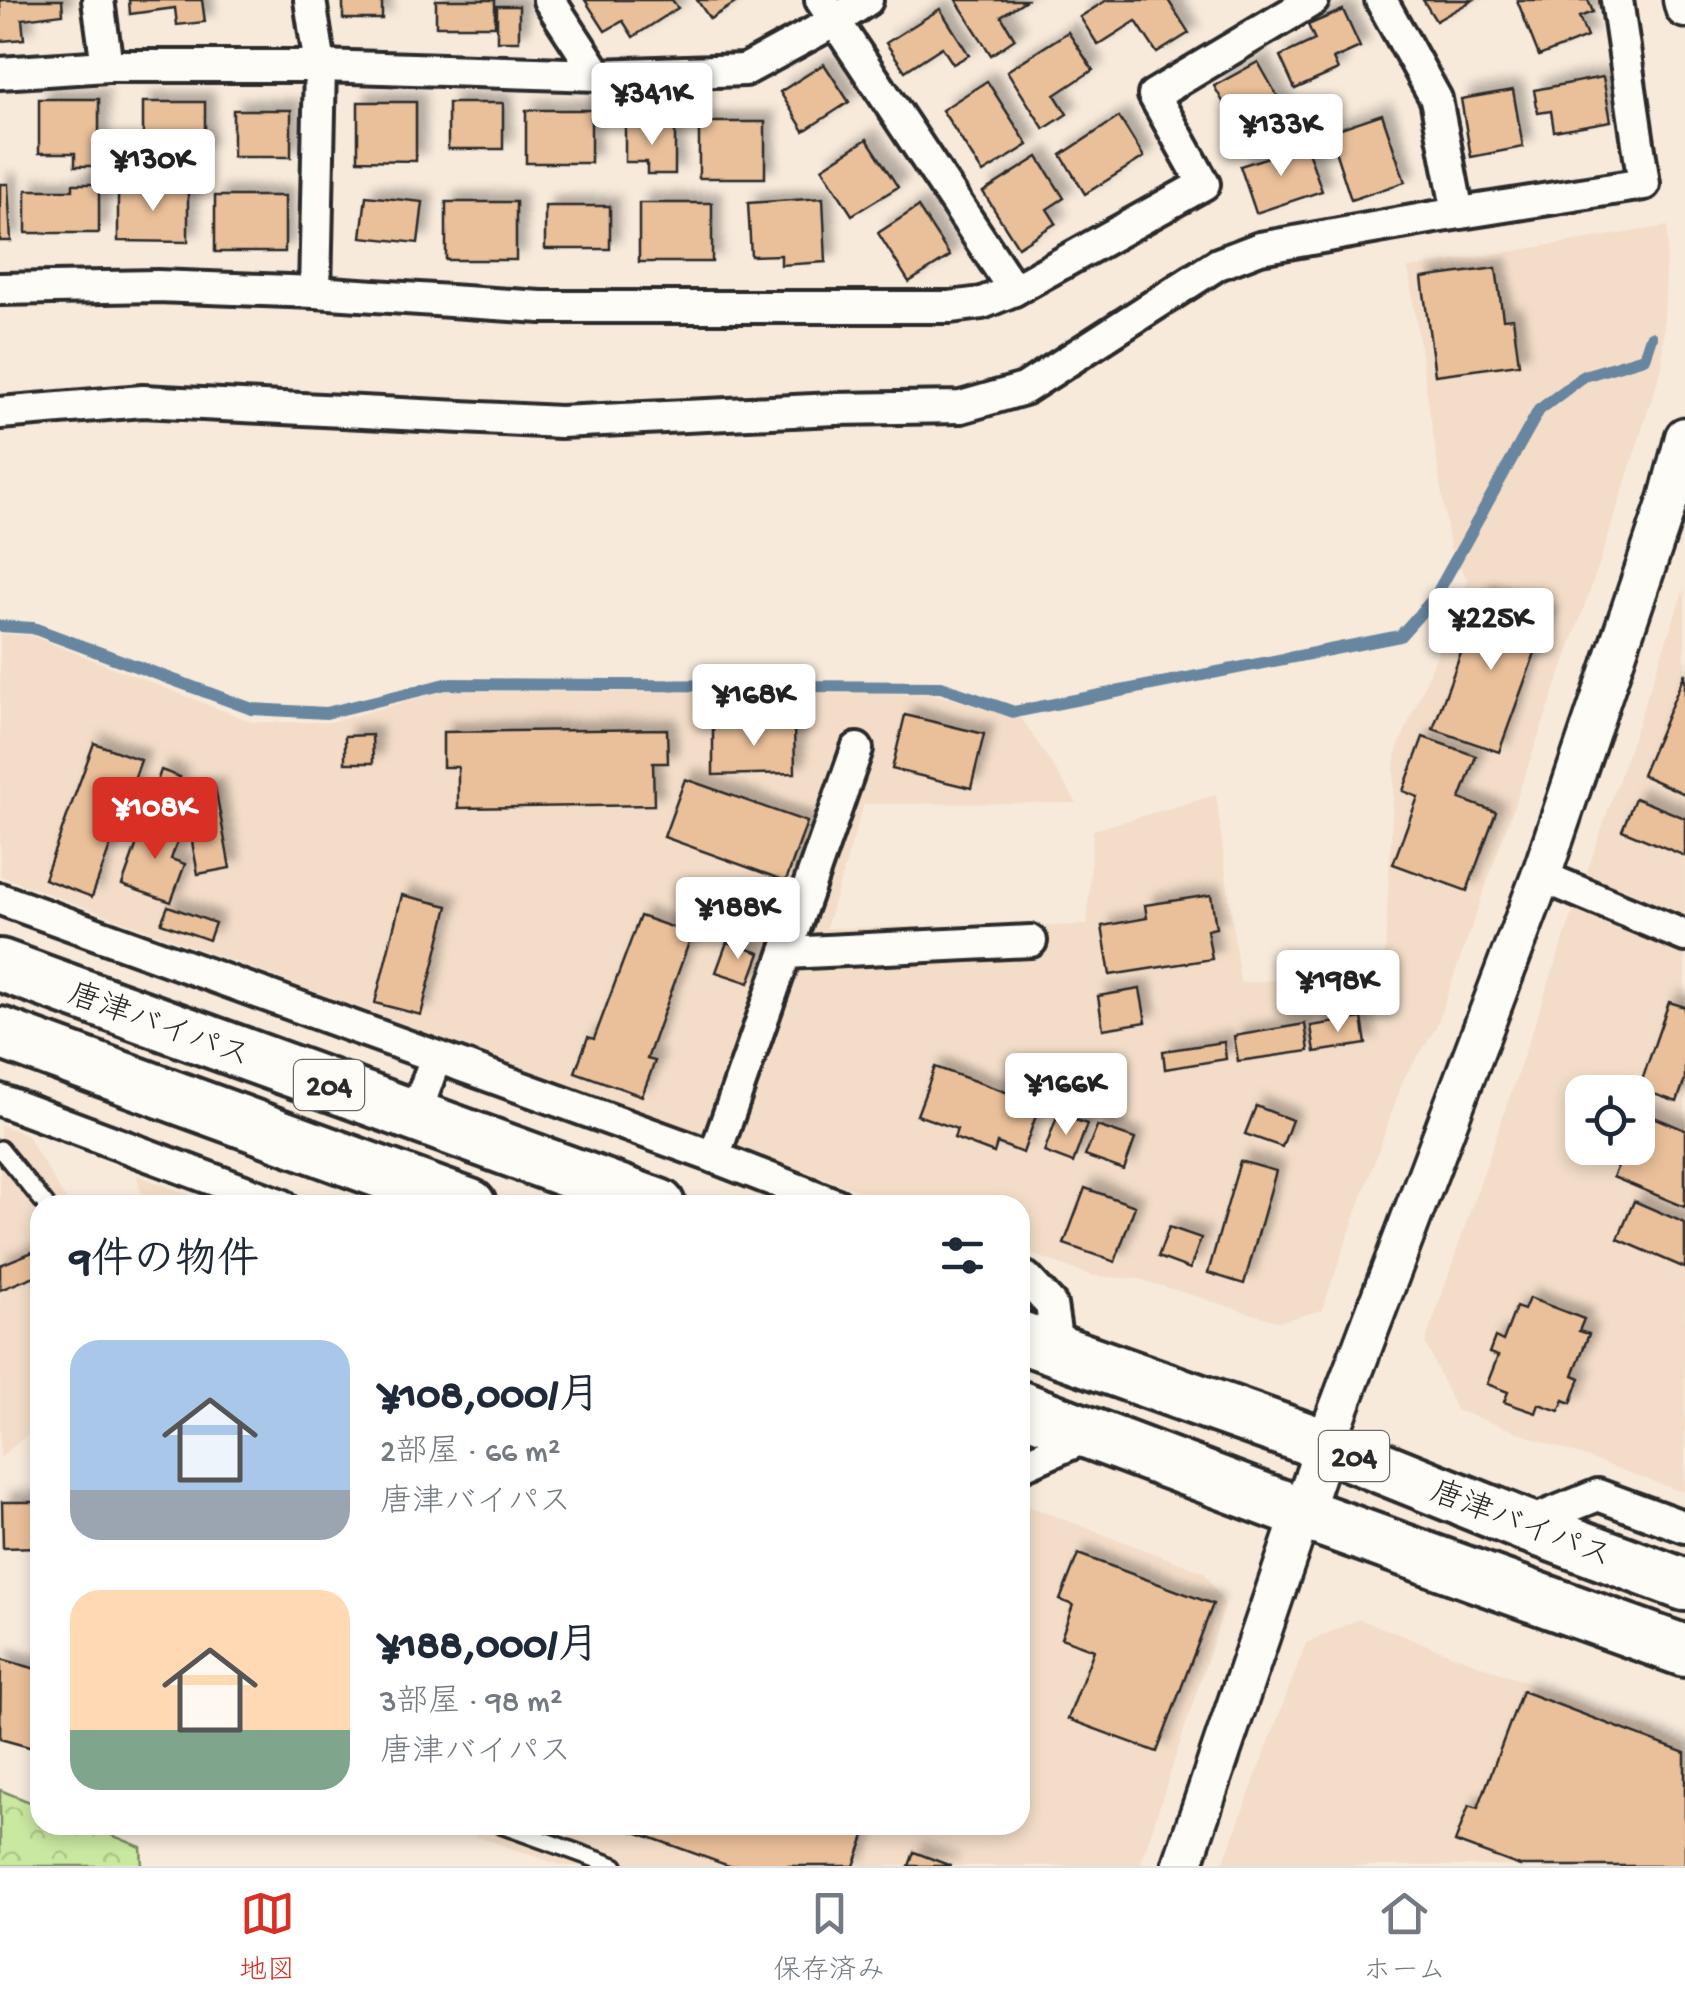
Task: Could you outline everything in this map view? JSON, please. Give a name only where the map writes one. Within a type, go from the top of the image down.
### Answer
[{"type":"highway","name":"唐津バイパス","points":[[0,965],[631,1195]]},
{"type":"highway","name":"唐津バイパス","points":[[0,1033],[389,1191]]},
{"type":"highway","name":"唐津バイパス","points":[[1039,1344],[1325,1444],[1685,1585]]},
{"type":"highway","name":"唐津バイパス","points":[[1030,1411],[1685,1652]]},
{"type":"street","points":[[98,0],[106,66]]},
{"type":"street","points":[[310,0],[320,66],[315,292]]},
{"type":"street","points":[[549,0],[598,75]]},
{"type":"street","points":[[0,72],[106,66],[320,66],[598,75],[745,70],[828,10],[867,0]]},
{"type":"street","points":[[0,290],[157,286],[541,307],[950,308],[982,303],[1014,290],[1204,184],[1154,95],[1313,0]]},
{"type":"street","points":[[1382,0],[1436,99],[1458,214]]},
{"type":"street","points":[[0,413],[143,402],[560,422],[961,407],[1024,389],[1218,264],[1260,248],[1644,184],[1617,0]]},
{"type":"street","points":[[1683,0],[1685,8]]},
{"type":"street","points":[[828,10],[1014,290]]},
{"type":"street","points":[[1182,1866],[1325,1444],[1541,876],[1669,498],[1685,437]]},
{"type":"street","points":[[714,1157],[857,749]]},
{"type":"street","points":[[1541,876],[1685,936]]},
{"type":"street","points":[[0,900],[811,1195]]},
{"type":"street","points":[[786,953],[1030,941]]},
{"type":"street","points":[[415,1116],[436,1057]]},
{"type":"street","points":[[0,1100],[255,1195]]},
{"type":"street","points":[[1030,1282],[1050,1305],[1039,1344]]},
{"type":"street","points":[[1030,1462],[1093,1434]]},
{"type":"street","points":[[1524,1525],[1598,1495],[1685,1527]]},
{"type":"lane","points":[[0,1149],[38,1195]]},
{"type":"lane","points":[[529,1835],[615,1866]]},
{"type":"shaded area","points":[[1668,226],[1662,367],[1600,562],[1435,1030],[1404,1078],[1322,1310],[1279,1322],[1139,1279],[1093,1276],[1030,1254],[1030,1195],[870,1195],[0,876],[0,634],[30,635],[252,722],[331,722],[444,691],[935,694],[1022,719],[1077,803],[864,804],[826,928],[1087,925],[1093,830],[1216,795],[1240,983],[1384,973],[1395,755],[1468,581],[1450,548],[1408,268]]},
{"type":"shaded area","points":[[1685,586],[1685,1493],[1456,1410],[1425,1343]]},
{"type":"shaded area","points":[[0,1125],[26,1134],[63,1195],[30,1195],[30,1432],[0,1458]]},
{"type":"shaded area","points":[[137,1175],[190,1195],[142,1195]]},
{"type":"shaded area","points":[[1030,1507],[1204,1572],[1225,1605],[1140,1866],[563,1866],[472,1835],[1030,1835]]},
{"type":"shaded area","points":[[1359,1619],[1685,1743],[1685,1866],[1222,1866],[1306,1643]]},
{"type":"green space","points":[[0,1790],[30,1802],[30,1835],[112,1835],[141,1847],[142,1866],[0,1866]]},
{"type":"building","points":[[0,0],[62,0],[63,14],[22,19],[24,39],[1,41]]},
{"type":"building","points":[[129,0],[202,0],[205,22],[177,25],[175,8],[130,14]]},
{"type":"building","points":[[343,0],[382,0],[382,19],[343,19]]},
{"type":"building","points":[[436,0],[495,0],[495,26],[436,26]]},
{"type":"building","points":[[585,0],[672,0],[678,8],[633,37],[623,21],[605,31]]},
{"type":"building","points":[[697,0],[740,0],[710,19]]},
{"type":"building","points":[[956,0],[1026,0],[1001,16],[1015,39],[991,55]]},
{"type":"building","points":[[1107,0],[1168,0],[1189,33],[1157,53],[1136,21],[1098,45],[1080,17]]},
{"type":"building","points":[[1423,0],[1473,0],[1436,21]]},
{"type":"building","points":[[1517,0],[1588,0],[1593,12],[1579,17],[1587,37],[1539,56]]},
{"type":"building","points":[[497,6],[519,6],[519,41],[497,41]]},
{"type":"building","points":[[940,9],[969,55],[953,64],[942,47],[905,71],[886,43]]},
{"type":"building","points":[[1343,10],[1360,47],[1333,59],[1338,70],[1295,89],[1280,56],[1315,40],[1308,25]]},
{"type":"building","points":[[1068,32],[1093,70],[1055,95],[1067,114],[1044,129],[1007,71]]},
{"type":"building","points":[[1258,62],[1284,108],[1241,133],[1214,86]]},
{"type":"building","points":[[824,64],[849,102],[804,131],[780,92]]},
{"type":"building","points":[[1603,77],[1611,121],[1554,131],[1551,111],[1538,113],[1534,90]]},
{"type":"building","points":[[987,81],[1028,145],[983,173],[942,110]]},
{"type":"building","points":[[1513,90],[1523,147],[1471,157],[1461,99]]},
{"type":"building","points":[[39,99],[99,99],[99,166],[75,166],[75,153],[39,153]]},
{"type":"building","points":[[143,102],[205,102],[205,152],[143,152]]},
{"type":"building","points":[[358,102],[416,102],[416,161],[358,160]]},
{"type":"building","points":[[448,103],[503,103],[503,149],[448,149]]},
{"type":"building","points":[[233,110],[291,110],[291,157],[233,157]]},
{"type":"building","points":[[526,110],[591,110],[591,163],[526,163]]},
{"type":"building","points":[[1382,114],[1405,182],[1351,200],[1329,132]]},
{"type":"building","points":[[1119,117],[1144,157],[1085,194],[1061,155]]},
{"type":"building","points":[[699,122],[765,122],[765,178],[699,178]]},
{"type":"building","points":[[625,126],[675,126],[675,174],[647,174],[647,162],[625,162]]},
{"type":"building","points":[[867,139],[898,187],[852,215],[822,168]]},
{"type":"building","points":[[1306,145],[1322,191],[1256,213],[1240,166]]},
{"type":"building","points":[[1038,157],[1064,198],[1047,209],[1056,223],[1018,247],[983,192]]},
{"type":"building","points":[[0,184],[8,184],[11,241],[0,241]]},
{"type":"building","points":[[73,184],[99,184],[99,233],[26,233],[26,190],[73,190]]},
{"type":"building","points":[[118,186],[188,186],[188,242],[118,241]]},
{"type":"building","points":[[215,196],[285,196],[285,252],[215,252]]},
{"type":"building","points":[[366,196],[423,202],[418,243],[361,237]]},
{"type":"building","points":[[823,198],[826,262],[781,265],[781,255],[751,256],[748,203]]},
{"type":"building","points":[[446,202],[516,202],[516,260],[446,260]]},
{"type":"building","points":[[639,203],[712,203],[712,262],[639,262]]},
{"type":"building","points":[[545,206],[610,206],[610,249],[545,249]]},
{"type":"building","points":[[918,207],[950,256],[909,282],[878,233]]},
{"type":"building","points":[[1496,268],[1503,319],[1513,318],[1519,364],[1435,375],[1422,278]]},
{"type":"building","points":[[1483,593],[1548,617],[1499,752],[1433,729]]},
{"type":"building","points":[[1685,673],[1685,794],[1642,775]]},
{"type":"building","points":[[905,715],[984,734],[971,788],[892,769]]},
{"type":"building","points":[[794,723],[795,773],[713,775],[713,724]]},
{"type":"building","points":[[667,729],[668,763],[653,763],[654,805],[458,808],[458,767],[443,767],[443,732]]},
{"type":"building","points":[[372,735],[373,763],[345,763],[345,736]]},
{"type":"building","points":[[1423,737],[1476,756],[1460,799],[1496,812],[1467,891],[1393,864],[1418,797],[1403,791]]},
{"type":"building","points":[[94,743],[141,760],[92,897],[44,879]]},
{"type":"building","points":[[161,770],[180,777],[166,815],[148,808]]},
{"type":"building","points":[[685,779],[807,822],[786,881],[664,837]]},
{"type":"building","points":[[215,787],[230,868],[198,874],[183,794]]},
{"type":"building","points":[[1635,798],[1685,818],[1685,856],[1622,830]]},
{"type":"building","points":[[146,818],[181,831],[171,859],[185,864],[171,902],[122,885]]},
{"type":"building","points":[[402,895],[448,906],[421,1015],[375,1003]]},
{"type":"building","points":[[1211,895],[1216,928],[1207,930],[1212,959],[1110,975],[1102,926],[1147,918],[1145,905]]},
{"type":"building","points":[[168,906],[215,923],[209,940],[161,923]]},
{"type":"building","points":[[640,916],[692,934],[647,1059],[655,1061],[642,1096],[575,1072],[588,1037],[594,1039]]},
{"type":"building","points":[[727,942],[760,953],[749,983],[716,972]]},
{"type":"building","points":[[1140,989],[1146,1022],[1103,1029],[1098,996]]},
{"type":"building","points":[[1669,1002],[1685,1007],[1685,1079],[1677,1102],[1655,1094],[1655,1075],[1644,1075]]},
{"type":"building","points":[[1362,1018],[1366,1044],[1315,1052],[1311,1026]]},
{"type":"building","points":[[1305,1024],[1309,1051],[1238,1061],[1234,1036]]},
{"type":"building","points":[[1224,1042],[1226,1059],[1165,1069],[1163,1051]]},
{"type":"building","points":[[935,1067],[1040,1104],[1023,1153],[997,1143],[994,1153],[954,1138],[957,1129],[917,1115]]},
{"type":"building","points":[[1256,1106],[1292,1120],[1282,1147],[1245,1134]]},
{"type":"building","points":[[1058,1114],[1087,1124],[1073,1163],[1044,1152]]},
{"type":"building","points":[[1655,1117],[1685,1130],[1685,1207],[1613,1177],[1618,1165],[1655,1165]]},
{"type":"building","points":[[1097,1126],[1135,1139],[1124,1170],[1085,1156]]},
{"type":"building","points":[[1240,1161],[1276,1171],[1244,1284],[1208,1273]]},
{"type":"building","points":[[1085,1188],[1135,1206],[1115,1262],[1064,1244]]},
{"type":"building","points":[[1634,1201],[1685,1223],[1685,1268],[1618,1239]]},
{"type":"building","points":[[1169,1227],[1201,1238],[1190,1269],[1158,1257]]},
{"type":"building","points":[[30,1253],[30,1278],[0,1290],[0,1265]]},
{"type":"building","points":[[1529,1298],[1584,1319],[1579,1331],[1589,1334],[1573,1375],[1580,1378],[1571,1403],[1564,1400],[1559,1411],[1539,1404],[1536,1413],[1504,1402],[1508,1392],[1487,1384],[1498,1356],[1489,1353],[1495,1337],[1503,1341],[1516,1307],[1524,1310]]},
{"type":"building","points":[[2,1502],[30,1502],[30,1547],[3,1548]]},
{"type":"building","points":[[1078,1554],[1213,1604],[1157,1752],[1068,1719],[1094,1650],[1061,1638],[1073,1605],[1060,1600]]},
{"type":"building","points":[[1,1659],[30,1667],[30,1747],[0,1739]]},
{"type":"building","points":[[1522,1691],[1685,1753],[1685,1866],[1520,1866],[1455,1842],[1469,1805],[1478,1808]]},
{"type":"building","points":[[644,1835],[865,1835],[854,1866],[729,1866]]},
{"type":"building","points":[[914,1852],[951,1866],[909,1866]]},
{"type":"waterway","points":[[0,626],[33,628],[252,709],[326,713],[446,684],[941,687],[1014,712],[1400,636],[1435,597],[1539,410],[1584,376],[1644,358],[1651,337]]}]
